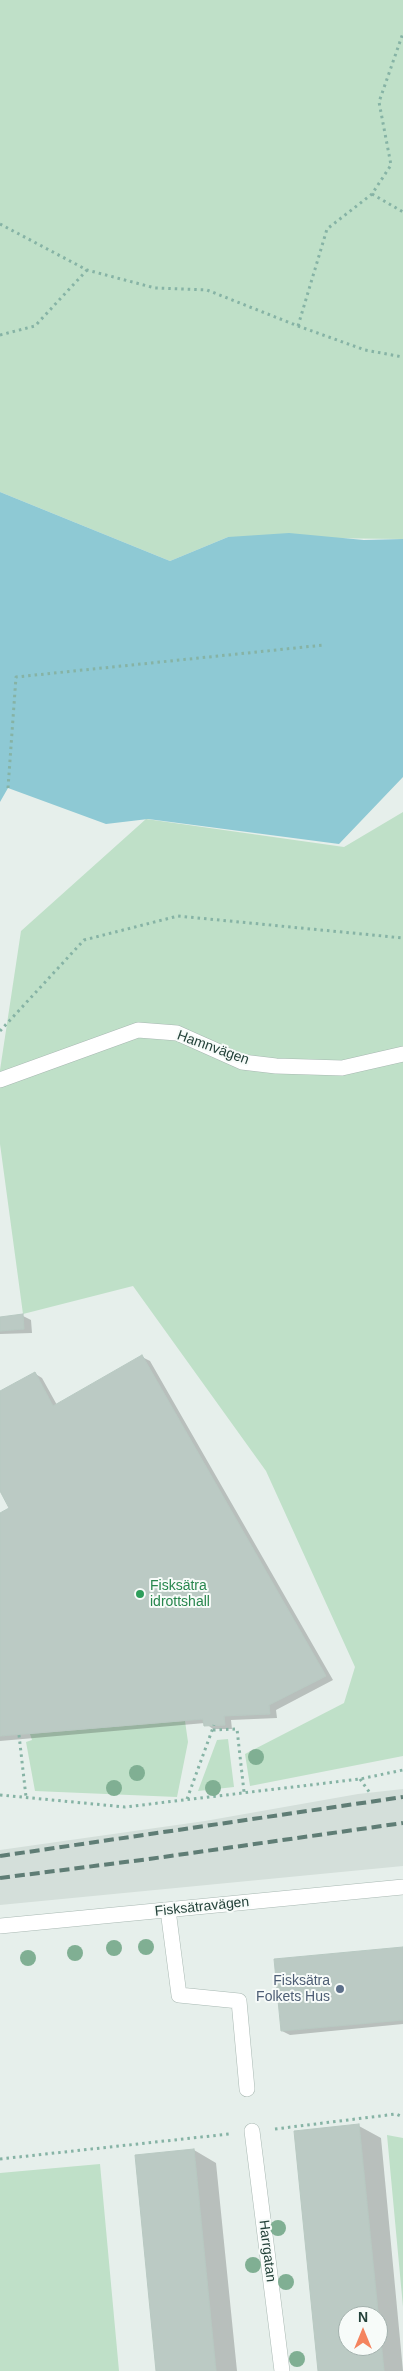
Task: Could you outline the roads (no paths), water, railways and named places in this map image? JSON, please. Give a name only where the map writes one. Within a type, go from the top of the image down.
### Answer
[{"type":"street","name":"Hamnvägen","points":[[0,1080],[138,1030],[177,1033],[242,1062],[276,1066],[342,1068],[403,1054]]},
{"type":"street","name":"Fisksätravägen","points":[[0,1926],[403,1887]]},
{"type":"street","points":[[168,1910],[178,1995],[239,2001],[247,2089]]},
{"type":"street","name":"Harrgatan","points":[[252,2131],[282,2371]]},
{"type":"water","points":[[0,492],[170,561],[228,537],[289,533],[364,540],[403,539],[403,777],[339,844],[148,819],[106,824],[8,788],[0,802]]},
{"type":"railway","points":[[0,1856],[403,1797]]},
{"type":"railway","points":[[0,1878],[403,1823]]},
{"type":"place","name":"Fisksätra idrottshall","points":[[140,1594]]},
{"type":"place","name":"Fisksätra Folkets Hus","points":[[340,1989]]}]
